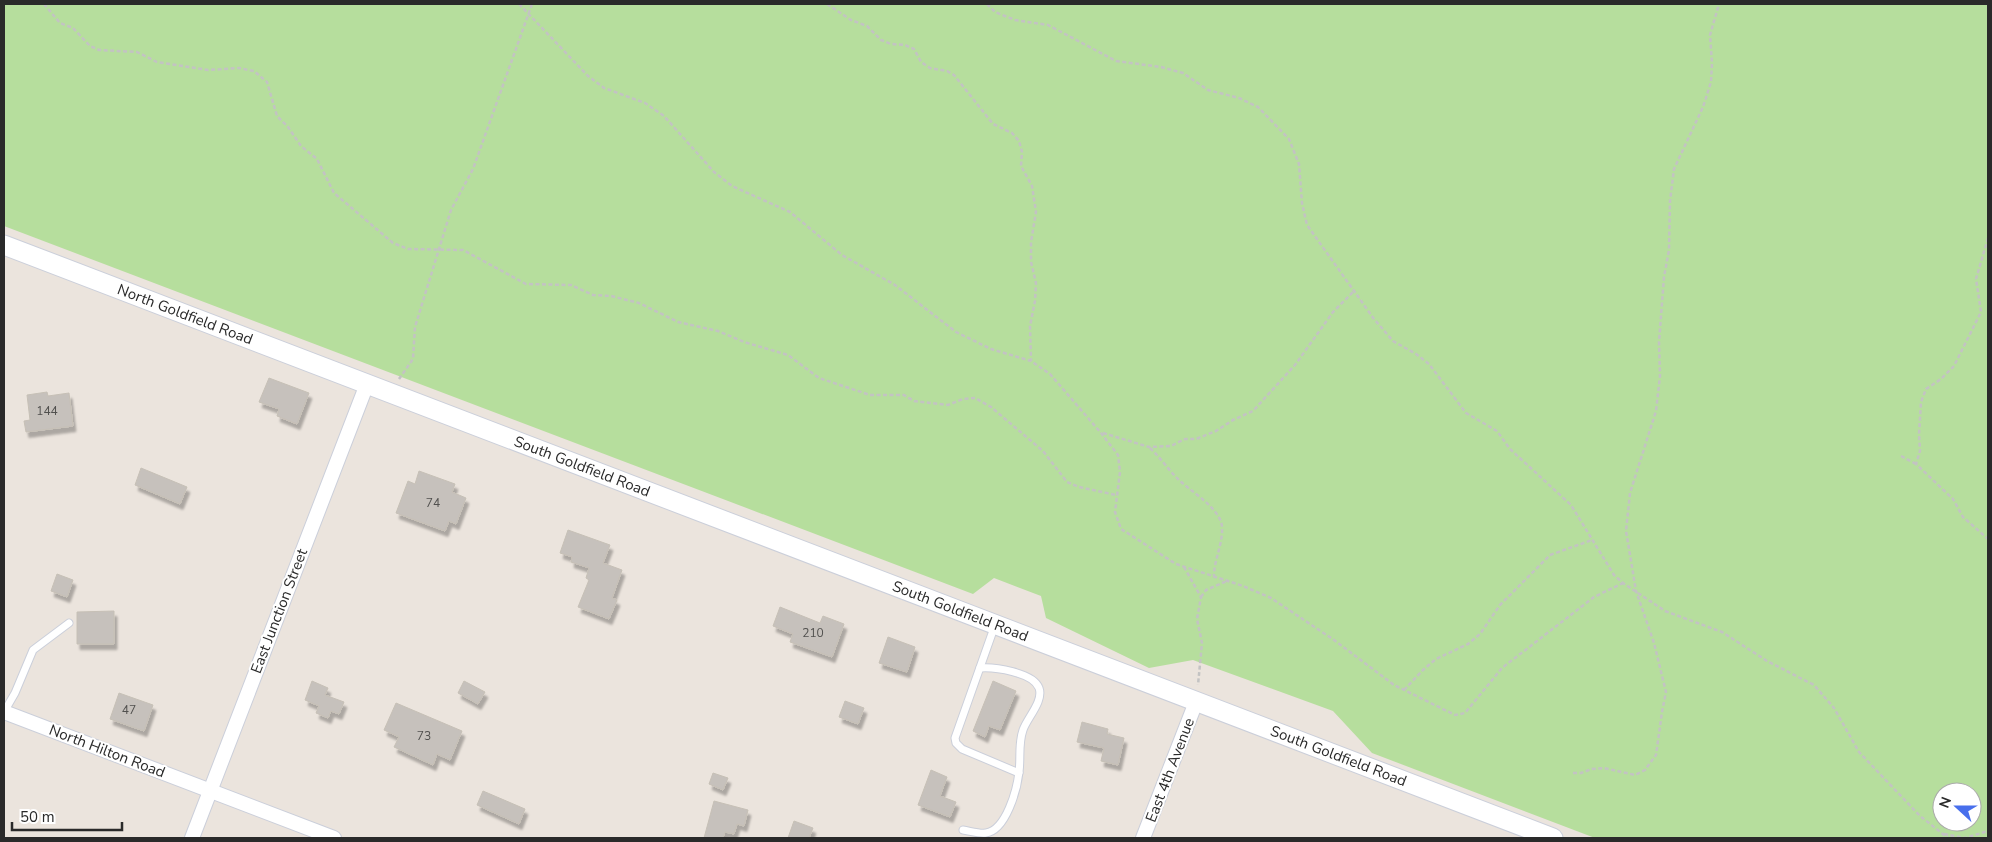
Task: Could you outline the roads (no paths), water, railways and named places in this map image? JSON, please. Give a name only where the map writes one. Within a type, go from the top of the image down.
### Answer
[{"type":"main road","name":"North Goldfield Road","points":[[4,245],[367,384]]},
{"type":"main road","name":"South Goldfield Road","points":[[367,384],[1553,838]]},
{"type":"street","name":"East Junction Street","points":[[192,838],[367,384]]},
{"type":"street","name":"East 4th Avenue","points":[[1143,838],[1196,702]]},
{"type":"street","name":"North Hilton Road","points":[[4,712],[334,838]]},
{"type":"lane","points":[[4,712],[15,693],[33,650],[69,623]]},
{"type":"lane","points":[[995,625],[955,738],[956,743],[962,749],[1019,773]]},
{"type":"lane","points":[[963,830],[986,833],[997,828],[1007,815],[1019,773],[1020,746],[1023,730],[1037,703],[1040,692],[1039,686],[1033,680],[1010,670],[980,668]]}]
